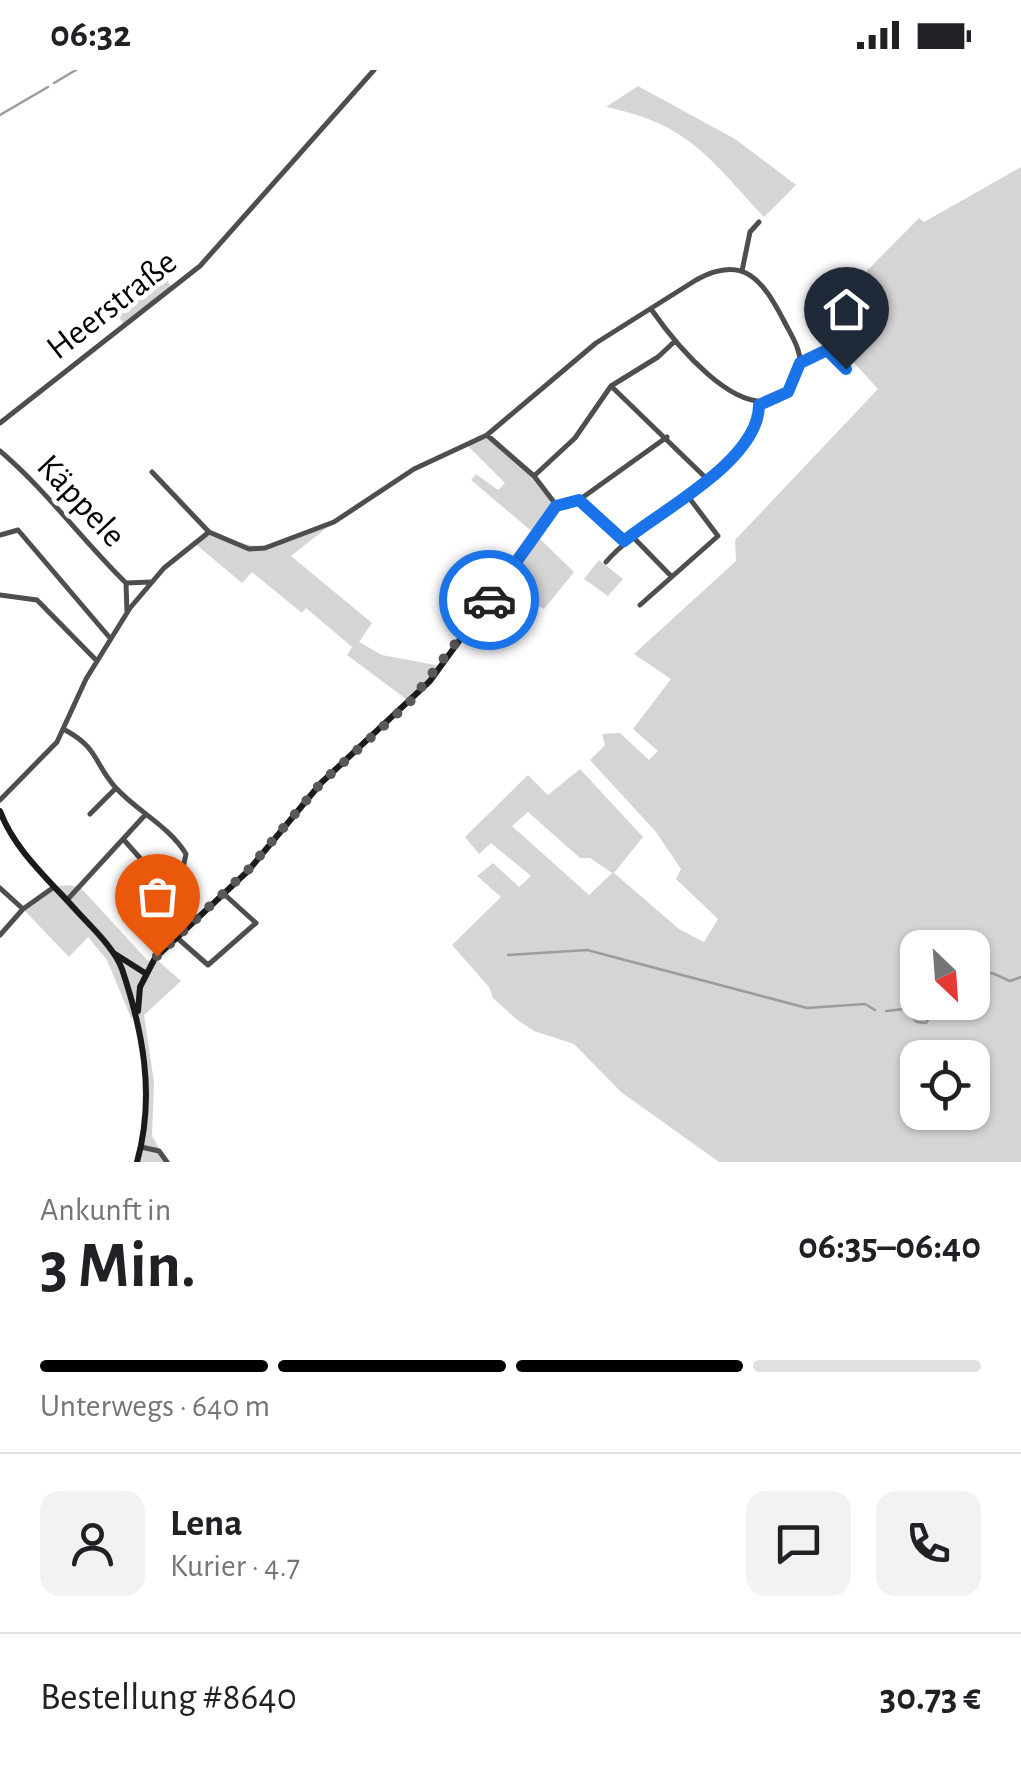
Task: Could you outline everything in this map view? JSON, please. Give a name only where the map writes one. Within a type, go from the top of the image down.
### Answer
[{"type":"street","name":"Heerstraße","points":[[0,423],[200,266],[374,70]]},
{"type":"street","points":[[742,272],[750,232],[759,222]]},
{"type":"street","points":[[152,472],[209,532],[249,549],[294,540],[334,522],[414,469],[487,435],[596,343],[712,272],[742,272],[758,279],[768,292],[800,363]]},
{"type":"street","points":[[651,308],[674,342],[742,399],[759,405],[788,392],[800,363],[827,350],[846,369]]},
{"type":"street","points":[[534,476],[575,438],[611,386],[658,358],[674,342]]},
{"type":"street","points":[[611,386],[707,478]]},
{"type":"street","points":[[606,562],[624,541],[687,495],[751,436],[759,405]]},
{"type":"street","points":[[487,435],[534,476],[556,506]]},
{"type":"street","points":[[137,1162],[147,1091],[138,1011],[140,988],[155,958],[224,894],[321,783],[430,681],[556,506],[579,500],[667,437]]},
{"type":"street","name":"Käppele","points":[[0,451],[45,490],[85,542],[126,583],[127,612]]},
{"type":"street","points":[[640,605],[719,533],[687,495]]},
{"type":"street","points":[[579,500],[624,541]]},
{"type":"street","points":[[0,535],[18,530],[110,638]]},
{"type":"street","points":[[0,800],[46,757],[65,730],[97,661],[127,612],[151,582],[209,532]]},
{"type":"street","points":[[631,535],[672,577]]},
{"type":"street","name":"Käppele","points":[[126,583],[151,582]]},
{"type":"street","points":[[0,595],[37,600],[97,661]]},
{"type":"street","points":[[65,730],[95,750],[116,788],[186,854],[183,868],[127,918]]},
{"type":"street","points":[[90,814],[116,788]]},
{"type":"street","points":[[0,811],[14,838],[110,950],[131,968],[145,973]]},
{"type":"street","points":[[66,900],[146,814]]},
{"type":"street","points":[[124,840],[164,885]]},
{"type":"street","points":[[0,935],[23,909],[54,886]]},
{"type":"street","points":[[0,888],[23,909]]},
{"type":"street","points":[[141,906],[208,966],[256,923],[224,894]]},
{"type":"street","points":[[138,1011],[130,988],[122,981],[131,968],[155,958]]},
{"type":"street","points":[[130,988],[140,988]]},
{"type":"street","points":[[141,1147],[158,1151],[166,1162]]},
{"type":"shaded area","points":[[638,86],[735,139],[796,185],[764,217],[696,146],[658,123],[606,107]]},
{"type":"shaded area","points":[[1021,167],[1021,1162],[719,1162],[621,1092],[574,1044],[534,1031],[493,998],[489,987],[452,945],[501,897],[477,876],[493,863],[519,887],[531,876],[491,843],[479,854],[465,837],[528,775],[548,795],[580,769],[643,837],[614,873],[679,929],[704,942],[718,919],[676,879],[681,869],[656,832],[590,760],[605,745],[602,734],[620,733],[649,760],[658,751],[633,729],[671,679],[634,654],[736,561],[735,540],[878,389],[837,344],[821,317],[919,218],[924,222]],"holes":[[[528,812],[580,858],[590,858],[612,873],[589,895],[512,826]]]},
{"type":"shaded area","points":[[158,264],[172,289],[125,326],[107,300]]},
{"type":"shaded area","points":[[487,435],[534,476],[557,506],[536,535],[471,480],[476,474],[498,490],[505,483],[466,444]]},
{"type":"shaded area","points":[[334,522],[291,556],[372,623],[359,642],[382,655],[441,666],[410,702],[347,655],[352,647],[306,608],[302,613],[252,572],[242,583],[193,542],[209,532],[245,544],[272,545]]},
{"type":"shaded area","points":[[536,535],[574,572],[544,609],[499,586]]},
{"type":"shaded area","points":[[599,560],[623,579],[608,596],[584,579]]},
{"type":"shaded area","points":[[54,887],[80,887],[148,961],[155,958],[181,981],[144,1015],[154,1082],[152,1136],[167,1162],[137,1162],[147,1103],[138,1016],[131,1018],[107,960],[88,937],[69,957],[23,909]]},
{"type":"waterway","points":[[54,83],[76,70]]},
{"type":"waterway","points":[[0,115],[48,87]]},
{"type":"waterway","points":[[508,955],[587,950],[807,1008],[865,1004],[875,1010]]},
{"type":"waterway","points":[[990,973],[1010,981],[1021,977]]},
{"type":"waterway","points":[[886,1011],[900,1009]]},
{"type":"waterway","points":[[915,1020],[928,1020]]},
{"type":"way so far","points":[[157,956],[248,870],[321,783],[430,681],[489,600]]},
{"type":"route","points":[[489,600],[556,506],[579,500],[624,541],[698,486],[744,444],[756,426],[759,405],[788,392],[800,363],[827,350],[846,369]]}]
